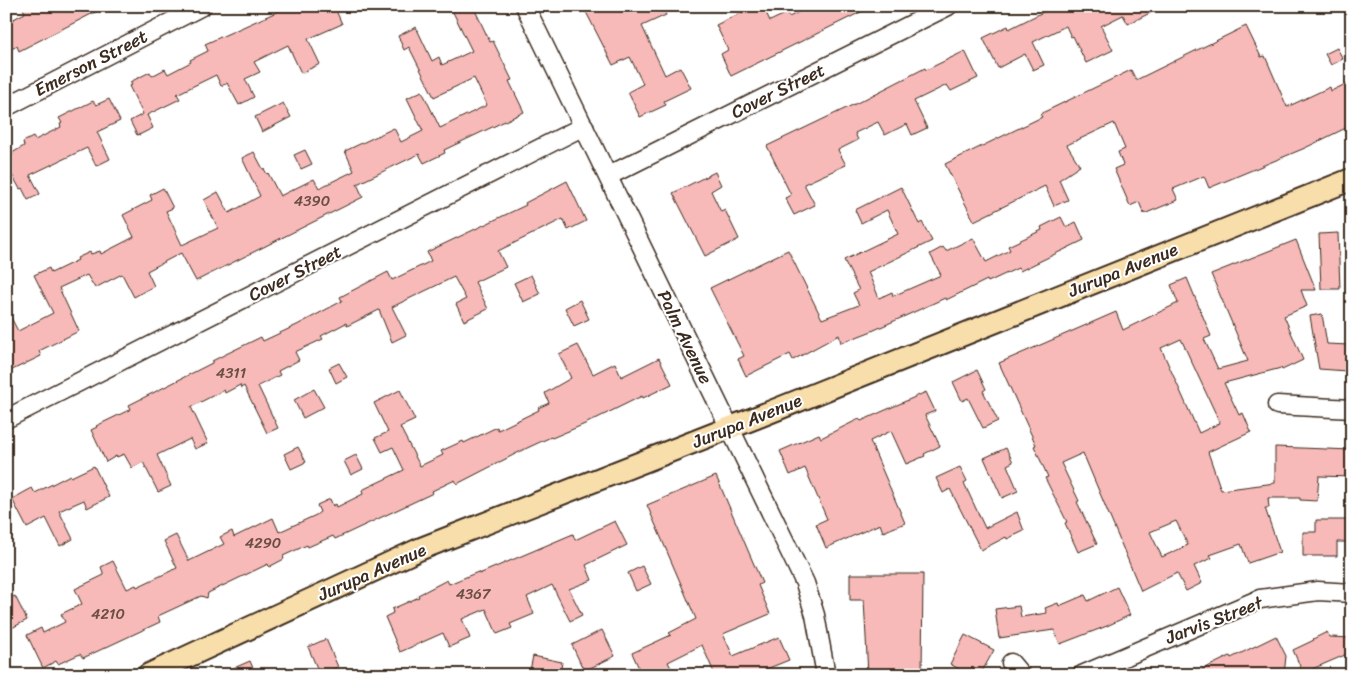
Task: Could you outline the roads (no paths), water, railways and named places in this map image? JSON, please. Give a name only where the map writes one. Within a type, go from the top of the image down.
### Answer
[{"type":"main road","name":"Jurupa Avenue","points":[[148,675],[420,549],[729,428],[1352,178]]},
{"type":"street","name":"Emerson Street","points":[[6,107],[202,6]]},
{"type":"street","name":"Palm Avenue","points":[[525,6],[805,583],[820,637],[826,675]]},
{"type":"street","name":"Cover Street","points":[[608,176],[948,6]]},
{"type":"street","name":"Cover Street","points":[[6,419],[584,126]]},
{"type":"street","points":[[1277,405],[1352,409]]},
{"type":"street","name":"Jarvis Street","points":[[1082,675],[1260,600],[1318,591],[1352,593]]}]
